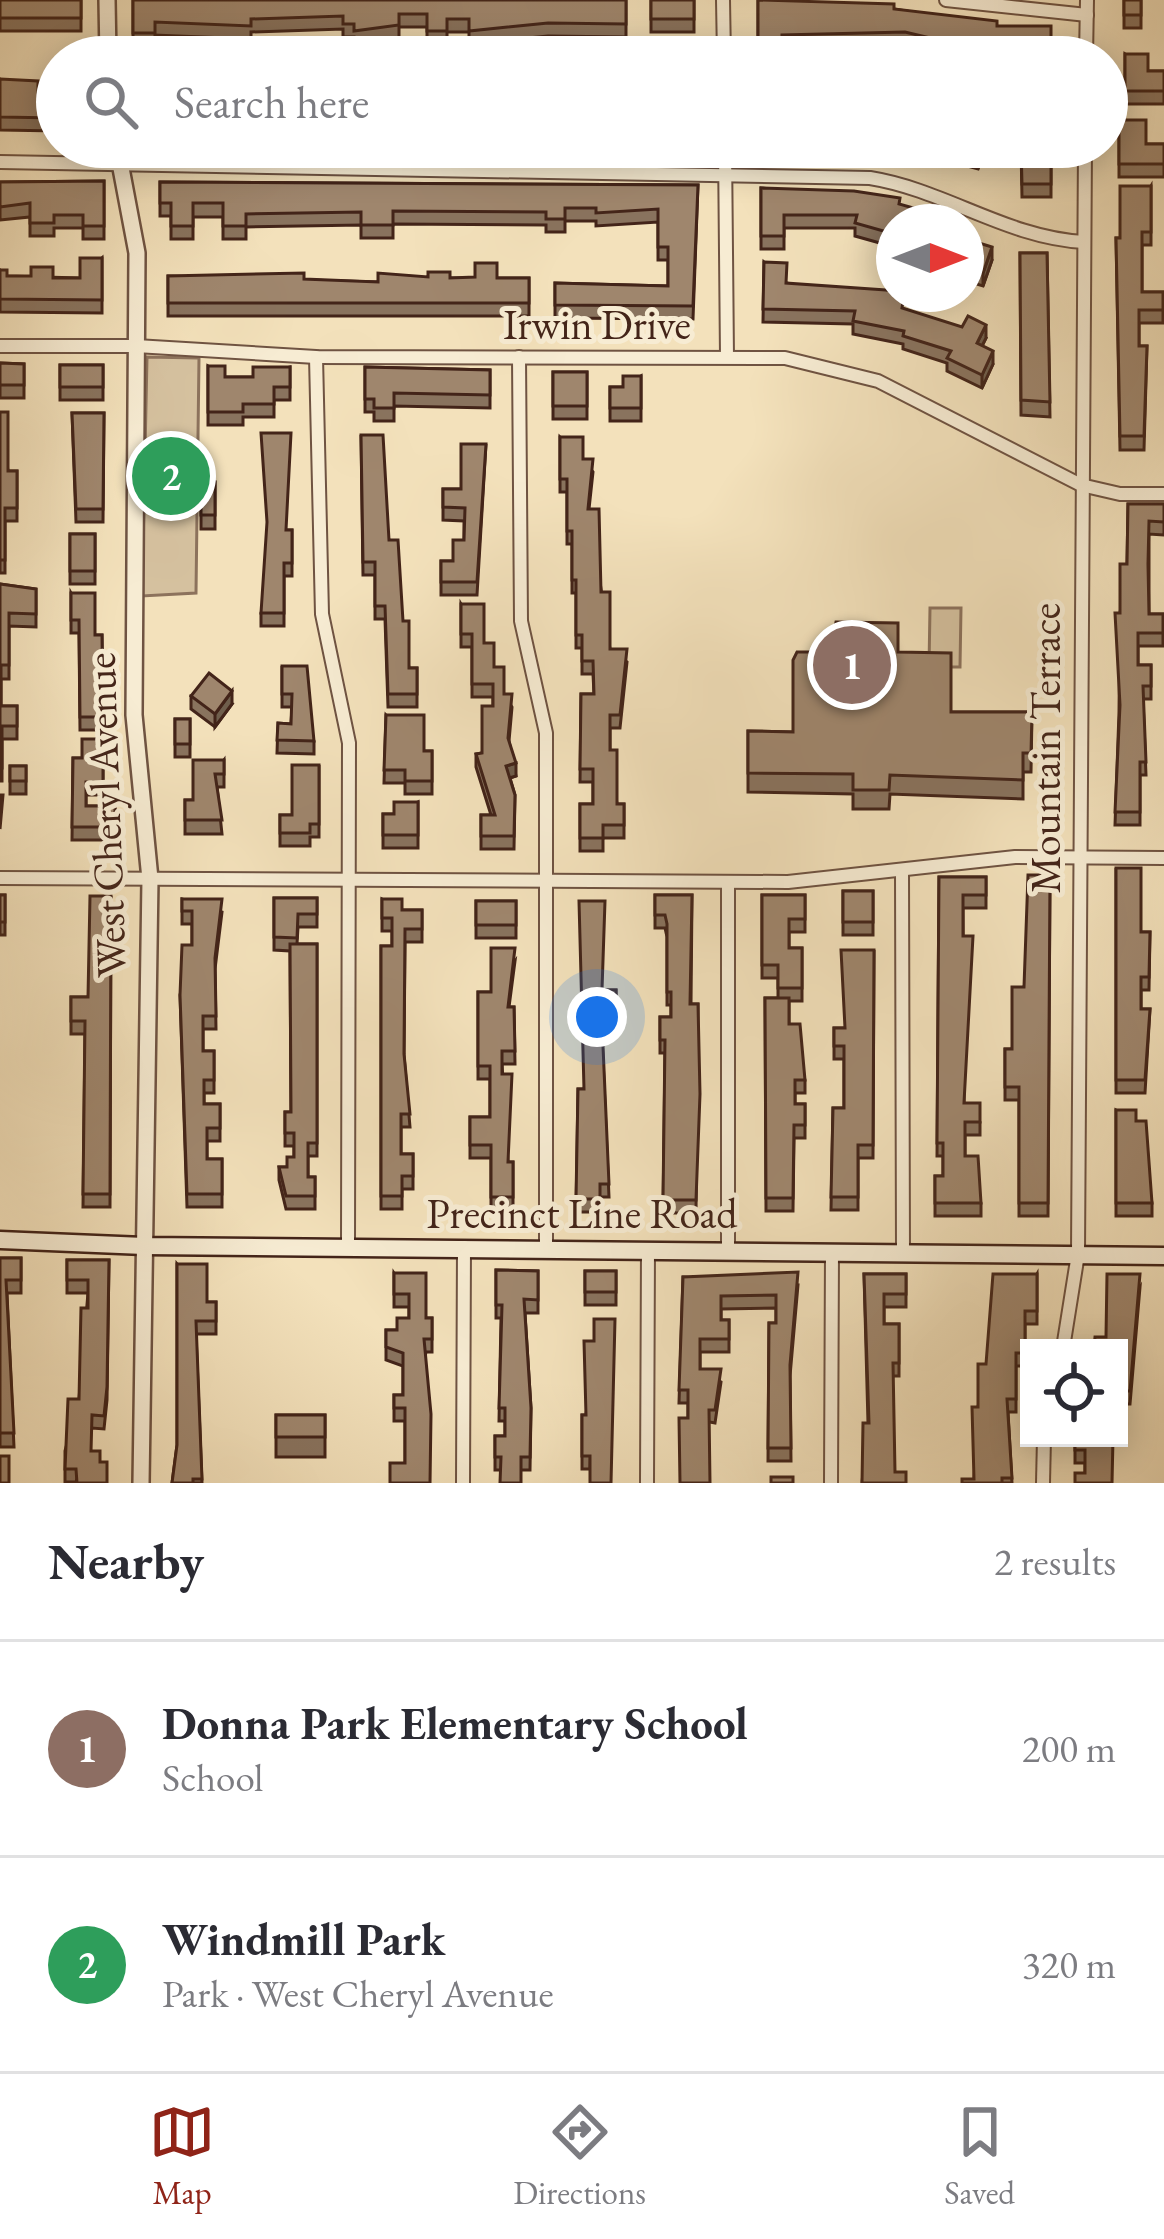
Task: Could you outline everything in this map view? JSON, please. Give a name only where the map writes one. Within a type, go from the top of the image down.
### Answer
[{"type":"main road","name":"Precinct Line Road","points":[[0,1240],[144,1246],[1164,1256]]},
{"type":"street","points":[[107,0],[108,36]]},
{"type":"street","points":[[723,0],[724,36]]},
{"type":"street","points":[[946,0],[1087,15]]},
{"type":"street","points":[[1086,36],[1087,0]]},
{"type":"street","points":[[0,162],[36,160]]},
{"type":"street","name":"West Cheryl Avenue","points":[[121,168],[136,253],[134,715],[150,879],[141,1483]]},
{"type":"street","points":[[557,168],[894,182],[1015,230],[1084,242]]},
{"type":"street","points":[[725,168],[727,357]]},
{"type":"street","name":"Mountain Terrace","points":[[1064,1339],[1078,1254],[1085,168]]},
{"type":"street","name":"Irwin Drive","points":[[0,346],[136,346],[316,358],[727,357],[818,363],[878,381],[1081,485],[1120,494],[1164,494]]},
{"type":"street","points":[[316,358],[322,614],[350,743],[348,1247]]},
{"type":"street","points":[[519,358],[521,621],[546,733],[546,1248]]},
{"type":"street","points":[[0,878],[728,882],[902,872],[1015,856],[1164,858]]},
{"type":"street","points":[[902,872],[903,1252]]},
{"type":"street","points":[[728,882],[728,1250]]},
{"type":"street","points":[[463,1483],[464,1247]]},
{"type":"street","points":[[647,1483],[648,1249]]},
{"type":"street","points":[[831,1483],[832,1251]]},
{"type":"street","points":[[1043,1483],[1045,1447]]},
{"type":"shaded area","points":[[147,357],[199,358],[196,593],[142,596]]},
{"type":"shaded area","points":[[930,608],[961,608],[960,667],[929,667]]},
{"type":"building","points":[[0,0],[81,0],[81,18],[0,18]]},
{"type":"building","points":[[133,0],[626,0],[626,24],[548,23],[469,31],[469,19],[447,19],[447,31],[427,31],[427,14],[399,14],[399,25],[354,31],[354,24],[343,24],[343,16],[251,19],[251,26],[155,22],[155,33],[133,33]]},
{"type":"building","points":[[651,0],[694,0],[694,19],[651,19]]},
{"type":"building","points":[[758,0],[894,4],[894,9],[997,21],[997,26],[1051,26],[1051,36],[905,32],[758,36]]},
{"type":"building","points":[[1124,0],[1141,0],[1141,15],[1124,15]]},
{"type":"building","points":[[1128,54],[1148,54],[1148,71],[1164,71],[1164,91],[1128,91]]},
{"type":"building","points":[[0,79],[36,81],[36,118],[0,117]]},
{"type":"building","points":[[1128,120],[1146,120],[1146,144],[1164,144],[1164,164],[1128,164]]},
{"type":"building","points":[[1022,168],[1051,168],[1051,184],[1022,184]]},
{"type":"building","points":[[104,181],[104,226],[83,226],[83,215],[54,215],[54,223],[30,223],[30,203],[0,207],[0,182]]},
{"type":"building","points":[[160,182],[698,185],[693,306],[555,305],[555,283],[668,286],[668,247],[658,247],[658,209],[596,213],[596,208],[565,208],[565,219],[546,219],[546,212],[393,211],[393,225],[361,225],[361,212],[246,214],[246,226],[223,226],[223,203],[193,203],[193,226],[171,226],[171,203],[160,203]]},
{"type":"building","points":[[1120,186],[1151,186],[1151,232],[1142,232],[1142,292],[1163,292],[1163,310],[1139,310],[1139,346],[1147,346],[1144,436],[1120,436],[1116,238],[1120,238]]},
{"type":"building","points":[[761,188],[854,191],[900,198],[899,204],[876,204],[876,229],[855,223],[857,215],[784,215],[784,236],[761,236]]},
{"type":"building","points":[[984,245],[992,247],[984,270]]},
{"type":"building","points":[[1020,253],[1047,253],[1050,402],[1021,400]]},
{"type":"building","points":[[80,258],[102,258],[102,300],[0,299],[0,270],[7,270],[7,276],[31,276],[31,267],[53,267],[53,278],[80,278]]},
{"type":"building","points":[[764,262],[787,263],[786,283],[876,289],[876,312],[915,312],[962,327],[968,316],[986,325],[977,343],[993,351],[982,375],[947,358],[951,351],[903,336],[904,331],[853,321],[855,311],[763,309]]},
{"type":"building","points":[[475,263],[497,263],[497,278],[529,278],[529,303],[168,303],[168,276],[304,273],[304,279],[378,282],[378,273],[428,277],[428,272],[450,272],[450,278],[475,277]]},
{"type":"building","points":[[0,363],[24,364],[24,385],[0,385]]},
{"type":"building","points":[[60,365],[103,365],[103,387],[60,387]]},
{"type":"building","points":[[208,366],[225,366],[225,377],[253,377],[253,367],[290,367],[290,387],[274,387],[274,404],[243,404],[243,412],[208,412]]},
{"type":"building","points":[[365,367],[490,370],[490,395],[394,393],[394,408],[374,408],[374,399],[365,399]]},
{"type":"building","points":[[553,372],[587,372],[587,406],[553,406]]},
{"type":"building","points":[[623,376],[641,376],[641,408],[610,408],[610,387],[623,387]]},
{"type":"building","points":[[0,412],[8,412],[8,471],[17,471],[17,508],[5,508],[5,560],[0,560]]},
{"type":"building","points":[[72,413],[104,413],[103,509],[76,509]]},
{"type":"building","points":[[261,433],[291,433],[286,530],[292,530],[292,563],[284,563],[284,613],[261,613],[267,522]]},
{"type":"building","points":[[361,435],[383,435],[389,540],[398,540],[403,621],[409,621],[409,668],[417,668],[417,694],[388,694],[385,606],[375,606],[375,562],[363,562]]},
{"type":"building","points":[[560,437],[583,437],[583,459],[593,459],[588,509],[599,509],[601,592],[610,592],[610,649],[627,649],[620,715],[610,715],[610,750],[617,750],[617,804],[624,804],[624,825],[603,825],[603,838],[580,838],[580,804],[593,804],[593,769],[580,769],[581,694],[594,694],[593,661],[582,661],[582,635],[576,635],[576,580],[572,580],[572,531],[567,531],[567,479],[560,479]]},
{"type":"building","points":[[461,444],[486,444],[477,582],[441,582],[441,561],[453,561],[453,540],[464,540],[465,508],[443,507],[443,489],[461,489]]},
{"type":"building","points":[[201,482],[215,482],[215,515],[201,515]]},
{"type":"building","points":[[1128,504],[1164,504],[1164,522],[1149,521],[1148,564],[1149,614],[1163,614],[1163,633],[1138,633],[1138,665],[1151,665],[1151,686],[1143,686],[1146,762],[1140,762],[1140,812],[1115,812],[1120,705],[1115,613],[1120,613],[1120,564],[1127,564]]},
{"type":"building","points":[[70,534],[95,534],[95,571],[70,571]]},
{"type":"building","points":[[0,584],[36,589],[36,614],[9,613],[9,665],[1,665],[1,706],[17,706],[17,726],[2,726],[2,768],[0,768]]},
{"type":"building","points":[[71,593],[95,593],[95,635],[102,635],[103,717],[80,717],[79,620],[71,620]]},
{"type":"building","points":[[461,604],[484,604],[484,643],[494,643],[494,667],[504,667],[504,694],[512,694],[508,738],[516,763],[506,766],[515,795],[514,836],[481,836],[481,815],[495,815],[476,754],[482,753],[482,706],[493,706],[493,684],[472,684],[472,634],[461,634]]},
{"type":"building","points":[[836,622],[898,623],[898,652],[951,653],[951,712],[1032,712],[1031,753],[1023,753],[1023,780],[890,775],[889,790],[853,790],[853,774],[748,773],[748,731],[793,732],[793,660],[797,652],[830,652]]},
{"type":"building","points":[[282,666],[307,666],[314,741],[277,740],[278,723],[291,724],[292,694],[282,694]]},
{"type":"building","points":[[209,673],[232,691],[215,714],[191,696]]},
{"type":"building","points":[[386,715],[424,715],[424,751],[432,751],[432,781],[405,781],[405,770],[384,770]]},
{"type":"building","points":[[175,719],[190,719],[190,744],[175,744]]},
{"type":"building","points":[[82,739],[103,739],[103,782],[86,782],[86,806],[115,806],[115,827],[72,827],[73,758],[82,758]]},
{"type":"building","points":[[193,760],[224,760],[224,774],[215,774],[222,820],[185,820],[185,800],[193,800]]},
{"type":"building","points":[[292,765],[319,765],[319,824],[310,824],[310,833],[280,833],[280,815],[292,815]]},
{"type":"building","points":[[10,766],[26,766],[26,781],[10,781]]},
{"type":"building","points":[[394,802],[418,802],[418,835],[383,835],[383,814],[394,814]]},
{"type":"building","points":[[1116,868],[1141,868],[1141,932],[1150,932],[1149,977],[1141,977],[1141,1009],[1150,1009],[1145,1080],[1116,1080]]},
{"type":"building","points":[[1028,875],[1050,875],[1048,1203],[1019,1203],[1019,1087],[1005,1087],[1005,1049],[1012,1049],[1012,987],[1024,987]]},
{"type":"building","points":[[939,877],[986,877],[986,895],[963,895],[963,936],[973,936],[964,1103],[980,1103],[980,1122],[965,1122],[965,1156],[978,1156],[981,1203],[935,1203],[935,1176],[943,1176],[943,1143],[937,1143]]},
{"type":"building","points":[[843,891],[873,891],[873,922],[843,922]]},
{"type":"building","points":[[0,895],[5,895],[5,922],[0,922]]},
{"type":"building","points":[[655,895],[692,895],[690,1004],[698,1004],[700,1094],[696,1200],[663,1200],[665,1040],[660,1040],[660,1017],[671,1017],[671,992],[667,992],[667,924],[665,915],[655,915]]},
{"type":"building","points":[[762,895],[805,895],[805,919],[789,919],[789,948],[802,948],[802,988],[778,988],[778,965],[762,965]]},
{"type":"building","points":[[90,896],[111,896],[110,1194],[83,1194],[85,1021],[71,1021],[71,997],[88,997]]},
{"type":"building","points":[[274,898],[317,898],[317,914],[298,914],[297,938],[274,937]]},
{"type":"building","points":[[182,899],[222,899],[215,958],[216,1016],[203,1016],[203,1051],[214,1051],[214,1080],[204,1080],[204,1104],[220,1104],[220,1128],[207,1128],[207,1159],[222,1159],[222,1194],[187,1194],[180,995],[182,945],[192,945],[192,911],[182,911]]},
{"type":"building","points":[[382,899],[402,899],[402,910],[422,910],[422,929],[405,929],[404,1054],[410,1114],[401,1114],[401,1154],[413,1154],[413,1176],[402,1176],[402,1196],[381,1196],[381,946],[392,946],[392,918],[382,918]]},
{"type":"building","points":[[476,901],[516,901],[516,925],[476,925]]},
{"type":"building","points":[[579,901],[605,901],[602,990],[616,990],[616,1023],[602,1023],[609,1184],[600,1184],[600,1199],[576,1199],[578,1089],[584,1089]]},
{"type":"building","points":[[290,944],[317,944],[317,1143],[308,1143],[308,1177],[315,1177],[315,1196],[286,1196],[279,1167],[287,1167],[287,1157],[294,1157],[294,1133],[285,1133],[285,1112],[291,1112]]},
{"type":"building","points":[[491,948],[515,948],[508,1007],[514,1007],[515,1051],[502,1051],[502,1074],[512,1074],[508,1162],[513,1162],[513,1197],[491,1197],[491,1145],[470,1145],[470,1117],[490,1117],[490,1066],[478,1066],[478,992],[491,992]]},
{"type":"building","points":[[841,950],[874,950],[873,1145],[858,1145],[858,1197],[831,1197],[833,1108],[844,1108],[844,1046],[834,1046],[834,1028],[845,1028]]},
{"type":"building","points":[[765,998],[789,998],[789,1024],[800,1024],[805,1080],[795,1080],[795,1104],[805,1104],[805,1125],[794,1125],[793,1198],[766,1198]]},
{"type":"building","points":[[1116,1110],[1136,1110],[1136,1121],[1146,1121],[1152,1203],[1116,1203]]},
{"type":"building","points":[[0,1258],[21,1258],[21,1280],[6,1280],[14,1433],[0,1433]]},
{"type":"building","points":[[67,1260],[109,1260],[107,1387],[104,1416],[92,1415],[91,1451],[100,1451],[100,1462],[107,1462],[107,1483],[77,1483],[76,1469],[65,1469],[68,1399],[79,1399],[81,1308],[88,1308],[88,1280],[67,1280]]},
{"type":"building","points":[[177,1264],[207,1264],[207,1302],[216,1302],[216,1321],[196,1321],[202,1479],[193,1479],[193,1483],[172,1483],[177,1445]]},
{"type":"building","points":[[496,1270],[538,1271],[538,1300],[524,1299],[531,1408],[530,1457],[521,1457],[521,1483],[500,1483],[501,1457],[495,1457],[495,1436],[505,1436],[505,1408],[499,1408],[502,1305],[496,1305]]},
{"type":"building","points":[[585,1271],[616,1271],[616,1292],[585,1292]]},
{"type":"building","points":[[798,1272],[790,1365],[791,1448],[768,1448],[769,1323],[776,1323],[776,1295],[721,1296],[721,1320],[729,1320],[729,1339],[700,1339],[700,1369],[721,1369],[715,1410],[709,1410],[710,1483],[680,1483],[679,1418],[688,1418],[688,1390],[679,1390],[683,1277]]},
{"type":"building","points":[[394,1273],[426,1273],[426,1318],[432,1318],[432,1339],[424,1339],[431,1414],[430,1483],[390,1483],[390,1463],[405,1463],[405,1408],[394,1408],[394,1395],[403,1395],[403,1353],[386,1347],[386,1330],[397,1330],[397,1318],[409,1318],[409,1294],[394,1294]]},
{"type":"building","points":[[864,1274],[906,1274],[906,1294],[884,1294],[884,1324],[899,1324],[899,1363],[893,1363],[895,1472],[906,1472],[906,1483],[862,1483],[863,1423],[869,1423]]},
{"type":"building","points":[[993,1274],[1037,1274],[1037,1311],[1025,1311],[1025,1339],[1020,1339],[1020,1353],[1016,1353],[1016,1399],[1007,1399],[1012,1478],[1002,1478],[1002,1483],[962,1483],[962,1479],[974,1479],[972,1407],[978,1407],[978,1364],[986,1364]]},
{"type":"building","points":[[1107,1274],[1140,1274],[1130,1391],[1128,1339],[1095,1339],[1106,1337]]},
{"type":"building","points":[[594,1319],[615,1319],[611,1483],[590,1483],[590,1456],[582,1456],[584,1341],[594,1341]]},
{"type":"building","points":[[276,1415],[325,1415],[325,1437],[276,1437]]},
{"type":"building","points":[[1113,1447],[1112,1483],[1075,1483],[1075,1473],[1085,1473],[1085,1450],[1075,1450]]},
{"type":"building","points":[[0,1456],[9,1456],[9,1483],[0,1483]]},
{"type":"building","points":[[771,1477],[793,1477],[793,1483],[771,1483]]},
{"type":"place","name":"Windmill Park","points":[[171,476]]},
{"type":"place","name":"Donna Park Elementary School","points":[[852,665]]}]
